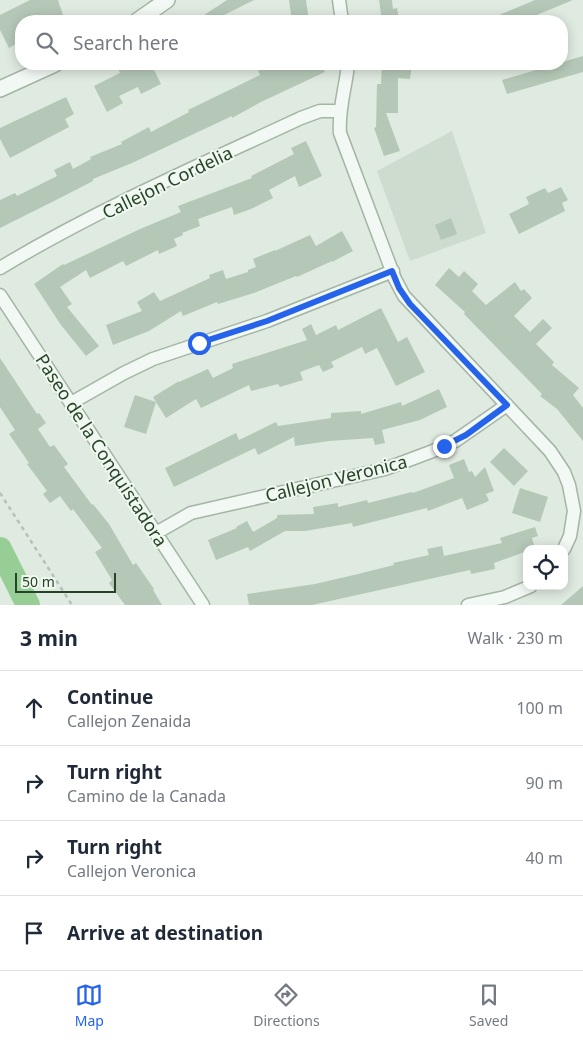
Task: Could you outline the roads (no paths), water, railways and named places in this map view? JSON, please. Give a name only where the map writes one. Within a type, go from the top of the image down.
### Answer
[{"type":"street","points":[[146,15],[167,0]]},
{"type":"street","points":[[338,0],[341,15]]},
{"type":"street","points":[[0,89],[42,70]]},
{"type":"street","points":[[348,70],[339,111],[342,142],[399,288],[410,304],[557,460],[569,484],[572,498],[573,517],[570,536],[566,545]]},
{"type":"street","name":"Callejon Cordelia","points":[[0,268],[54,236],[301,118],[320,111],[339,111]]},
{"type":"street","points":[[71,403],[153,359],[267,321],[392,271]]},
{"type":"street","name":"Paseo de la Conquistadora","points":[[0,295],[203,605]]},
{"type":"street","name":"Callejon Veronica","points":[[156,533],[190,513],[385,469],[455,441],[507,405]]},
{"type":"street","points":[[468,605],[505,597],[523,589]]},
{"type":"waterway","points":[[0,549],[28,605]]}]
